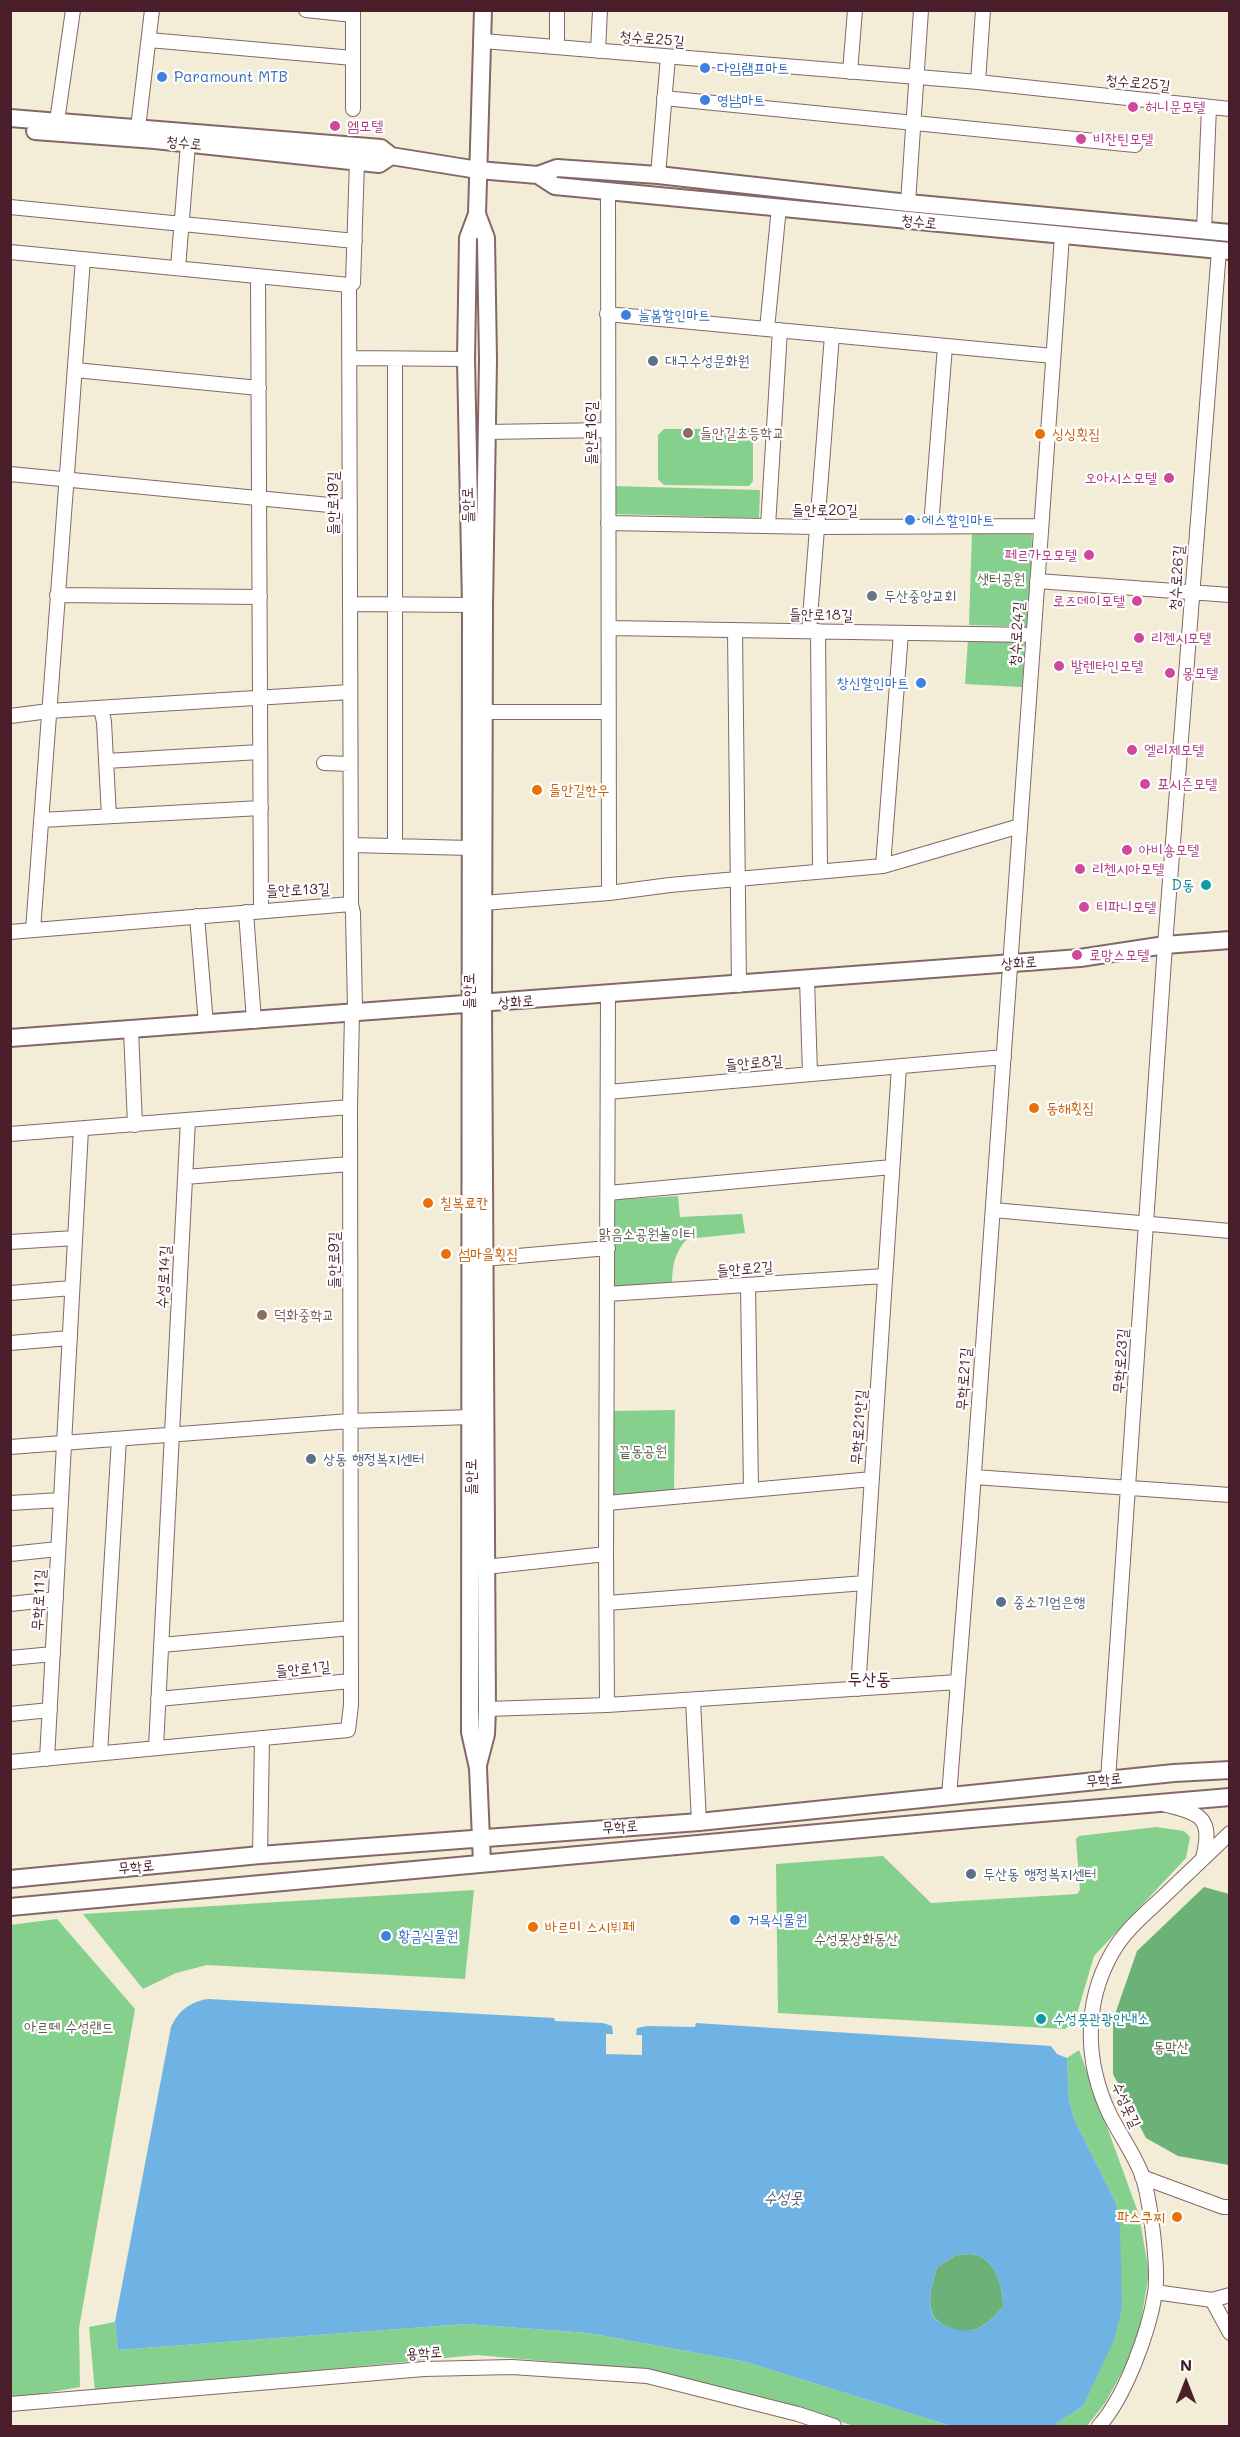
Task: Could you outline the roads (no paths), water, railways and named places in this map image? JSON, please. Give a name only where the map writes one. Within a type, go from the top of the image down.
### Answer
[{"type":"main road","name":"들안로","points":[[478,1768],[486,1734],[487,1709],[484,1258],[470,848],[471,605],[466,359],[468,238],[477,214],[483,10]]},
{"type":"main road","name":"청수로","points":[[10,118],[381,148],[391,156],[478,170],[537,174],[557,168],[658,175],[1230,233]]},
{"type":"main road","name":"청수로","points":[[10,128],[379,164],[391,156]]},
{"type":"main road","name":"청수로","points":[[537,174],[555,186],[1224,251]]},
{"type":"main road","name":"들안로","points":[[477,214],[486,238],[487,432],[483,903],[476,1005],[470,1732],[478,1768],[482,1863]]},
{"type":"main road","name":"상화로","points":[[10,1038],[476,1005],[1080,958],[1165,945],[1230,940]]},
{"type":"main road","name":"무학로","points":[[10,1879],[260,1855],[699,1822],[1108,1780],[1230,1770]]},
{"type":"main road","name":"무학로","points":[[10,1907],[1230,1797]]},
{"type":"street","points":[[57,121],[73,10]]},
{"type":"street","points":[[138,128],[152,10]]},
{"type":"street","points":[[306,10],[353,13],[353,109]]},
{"type":"street","points":[[557,10],[557,47]]},
{"type":"street","name":"청수로25길","points":[[600,10],[598,51],[978,82],[1230,109]]},
{"type":"street","points":[[850,72],[855,10]]},
{"type":"street","points":[[916,77],[921,10]]},
{"type":"street","points":[[978,82],[982,10]]},
{"type":"street","points":[[150,40],[353,58]]},
{"type":"street","points":[[483,41],[598,51]]},
{"type":"street","points":[[658,175],[668,57]]},
{"type":"street","name":"청수로","points":[[908,202],[916,77]]},
{"type":"street","points":[[664,98],[1135,145]]},
{"type":"street","points":[[1204,230],[1209,107]]},
{"type":"street","points":[[178,268],[188,144]]},
{"type":"street","points":[[10,252],[349,285],[353,283],[357,162]]},
{"type":"street","points":[[608,191],[607,314],[1053,356]]},
{"type":"street","points":[[10,207],[355,241]]},
{"type":"street","points":[[768,526],[779,207]]},
{"type":"street","name":"청수로24길","points":[[1010,963],[1062,236]]},
{"type":"street","name":"청수로26길","points":[[1165,945],[1193,592],[1224,251]]},
{"type":"street","points":[[33,930],[83,259]]},
{"type":"street","name":"들안로13길","points":[[258,276],[261,911],[351,904],[351,845]]},
{"type":"street","name":"들안로19길","points":[[349,285],[351,845]]},
{"type":"street","name":"들안로16길","points":[[607,314],[609,893]]},
{"type":"street","points":[[820,871],[813,631],[817,527],[832,335]]},
{"type":"street","points":[[931,526],[945,346]]},
{"type":"street","points":[[349,358],[466,359]]},
{"type":"street","points":[[395,359],[395,846]]},
{"type":"street","points":[[75,370],[259,388]]},
{"type":"street","points":[[487,432],[608,430]]},
{"type":"street","points":[[10,474],[350,507]]},
{"type":"street","name":"들안로20길","points":[[608,523],[817,527],[1041,526]]},
{"type":"street","points":[[1037,581],[1230,595]]},
{"type":"street","points":[[57,595],[260,597]]},
{"type":"street","points":[[350,604],[471,605]]},
{"type":"street","name":"들안로18길","points":[[609,628],[1034,635]]},
{"type":"street","points":[[735,630],[740,985]]},
{"type":"street","points":[[883,866],[901,633]]},
{"type":"street","points":[[10,716],[48,711],[350,692]]},
{"type":"street","points":[[101,708],[104,722],[109,816]]},
{"type":"street","points":[[484,712],[609,712]]},
{"type":"street","points":[[106,761],[260,752]]},
{"type":"street","points":[[324,763],[350,764]]},
{"type":"street","points":[[40,820],[261,808]]},
{"type":"street","points":[[483,903],[883,866],[1020,826]]},
{"type":"street","points":[[351,845],[470,848]]},
{"type":"street","points":[[10,1134],[350,1107],[352,1014],[355,1008],[351,904]]},
{"type":"street","points":[[10,932],[261,911]]},
{"type":"street","points":[[246,912],[254,1021]]},
{"type":"street","points":[[197,916],[206,1024]]},
{"type":"street","name":"무학로23길","points":[[1108,1780],[1165,945]]},
{"type":"street","name":"무학로21길","points":[[949,1796],[1010,963]]},
{"type":"street","points":[[807,979],[810,1074]]},
{"type":"street","points":[[607,1705],[608,995]]},
{"type":"street","points":[[131,1030],[135,1125]]},
{"type":"street","name":"들안로8길","points":[[608,1092],[1004,1057]]},
{"type":"street","name":"무학로21안길","points":[[858,1689],[899,1067]]},
{"type":"street","name":"들안로9길","points":[[350,1107],[351,1681]]},
{"type":"street","name":"수성로14길","points":[[172,1434],[188,1120]]},
{"type":"street","points":[[64,1442],[81,1129]]},
{"type":"street","points":[[185,1177],[350,1164]]},
{"type":"street","points":[[608,1193],[892,1167]]},
{"type":"street","points":[[993,1210],[1230,1231]]},
{"type":"street","points":[[10,1242],[75,1238]]},
{"type":"street","points":[[484,1258],[608,1248]]},
{"type":"street","name":"들안로2길","points":[[607,1294],[885,1276]]},
{"type":"street","points":[[748,1285],[751,1490]]},
{"type":"street","points":[[10,1293],[72,1288]]},
{"type":"street","points":[[10,1343],[70,1338]]},
{"type":"street","points":[[10,1447],[350,1421],[471,1417]]},
{"type":"street","points":[[156,1747],[172,1434]]},
{"type":"street","points":[[100,1753],[119,1439]]},
{"type":"street","name":"무학로11길","points":[[47,1759],[64,1442]]},
{"type":"street","points":[[974,1477],[1230,1495]]},
{"type":"street","points":[[607,1503],[872,1479]]},
{"type":"street","points":[[10,1503],[61,1500]]},
{"type":"street","points":[[10,1554],[58,1549]]},
{"type":"street","points":[[485,1567],[606,1554]]},
{"type":"street","points":[[607,1603],[865,1583]]},
{"type":"street","points":[[10,1604],[56,1599]]},
{"type":"street","points":[[161,1645],[351,1629]]},
{"type":"street","points":[[10,1658],[53,1654]]},
{"type":"street","name":"들안로1길","points":[[158,1699],[351,1681],[348,1730],[262,1738]]},
{"type":"street","points":[[487,1709],[607,1705],[958,1682]]},
{"type":"street","points":[[693,1700],[699,1822]]},
{"type":"street","points":[[10,1714],[50,1710]]},
{"type":"street","points":[[10,1762],[262,1738],[260,1855]]},
{"type":"street","points":[[1152,1803],[1188,1810],[1199,1816],[1206,1826],[1208,1839],[1203,1860]]},
{"type":"street","name":"수성못길","points":[[1106,2424],[1141,2346],[1155,2292],[1154,2241],[1142,2177],[1098,2085],[1091,2053],[1090,2025],[1093,2007],[1104,1970],[1125,1932],[1230,1833]]},
{"type":"street","points":[[1203,1860],[1230,1843]]},
{"type":"street","points":[[1142,2177],[1223,2208],[1230,2207]]},
{"type":"street","points":[[1155,2292],[1212,2300],[1230,2295]]},
{"type":"street","points":[[1212,2300],[1230,2332]]},
{"type":"street","name":"용학로","points":[[10,2404],[424,2369],[512,2367],[647,2376],[798,2414],[834,2427]]},
{"type":"water","name":"수성못","points":[[202,2000],[554,2018],[555,2021],[603,2023],[612,2026],[613,2034],[606,2034],[606,2054],[642,2055],[642,2035],[636,2035],[637,2028],[647,2026],[695,2027],[696,2023],[1051,2046],[1057,2054],[1067,2058],[1069,2101],[1075,2121],[1115,2201],[1120,2226],[1122,2308],[1114,2340],[1083,2406],[1053,2426],[951,2426],[746,2362],[588,2333],[465,2324],[118,2350],[115,2322],[171,2027],[181,2011]],"holes":[[[969,2254],[983,2258],[994,2269],[1002,2292],[1003,2307],[986,2324],[968,2331],[939,2322],[932,2314],[930,2302],[937,2267],[956,2255]]]},
{"type":"place","name":"다임램프마트","points":[[705,68]]},
{"type":"place","name":"Paramount MTB","points":[[162,77]]},
{"type":"place","name":"영남마트","points":[[705,100]]},
{"type":"place","name":"허니문모텔","points":[[1133,107]]},
{"type":"place","name":"엠모텔","points":[[335,126]]},
{"type":"place","name":"비잔틴모텔","points":[[1081,139]]},
{"type":"place","name":"늘봄할인마트","points":[[626,315]]},
{"type":"place","name":"대구수성문화원","points":[[653,361]]},
{"type":"place","name":"들안길초등학교","points":[[688,433]]},
{"type":"place","name":"싱싱횟집","points":[[1040,434]]},
{"type":"place","name":"오아시스모텔","points":[[1169,478]]},
{"type":"place","name":"에스할인마트","points":[[910,520]]},
{"type":"place","name":"페르가모모텔","points":[[1089,555]]},
{"type":"place","name":"두산중앙교회","points":[[872,596]]},
{"type":"place","name":"로즈데이모텔","points":[[1137,601]]},
{"type":"place","name":"리젠시모텔","points":[[1139,638]]},
{"type":"place","name":"발렌타인모텔","points":[[1059,666]]},
{"type":"place","name":"몽모텔","points":[[1170,673]]},
{"type":"place","name":"창신할인마트","points":[[921,683]]},
{"type":"place","name":"엘리제모텔","points":[[1132,750]]},
{"type":"place","name":"포시즌모텔","points":[[1145,784]]},
{"type":"place","name":"들안길한우","points":[[537,790]]},
{"type":"place","name":"아비숑모텔","points":[[1127,850]]},
{"type":"place","name":"리첸시아모텔","points":[[1080,869]]},
{"type":"place","name":"D동","points":[[1206,885]]},
{"type":"place","name":"티파니모텔","points":[[1084,907]]},
{"type":"place","name":"로망스모텔","points":[[1077,955]]},
{"type":"place","name":"동해횟집","points":[[1034,1108]]},
{"type":"place","name":"칠복료칸","points":[[428,1203]]},
{"type":"place","name":"섬마을횟집","points":[[446,1254]]},
{"type":"place","name":"덕화중학교","points":[[262,1315]]},
{"type":"place","name":"상동 행정복지센터","points":[[311,1459]]},
{"type":"place","name":"중소기업은행","points":[[1001,1602]]},
{"type":"place","name":"두산동 행정복지센터","points":[[971,1874]]},
{"type":"place","name":"거목식물원","points":[[735,1920]]},
{"type":"place","name":"바르미 스시뷔페","points":[[533,1927]]},
{"type":"place","name":"황금식물원","points":[[386,1936]]},
{"type":"place","name":"수성못관광안내소","points":[[1041,2019]]},
{"type":"place","name":"파스쿠찌","points":[[1177,2217]]},
{"type":"district","name":"두산동","points":[[869,1679]]},
{"type":"park label","name":"샛터공원","points":[[1001,579]]},
{"type":"park label","name":"맑음소공원놀이터","points":[[647,1234]]},
{"type":"park label","name":"끝동공원","points":[[643,1451]]},
{"type":"park label","name":"수성못상화동산","points":[[856,1939]]},
{"type":"park label","name":"아르떼 수성랜드","points":[[69,2027]]},
{"type":"park label","name":"동막산","points":[[1171,2047]]}]
